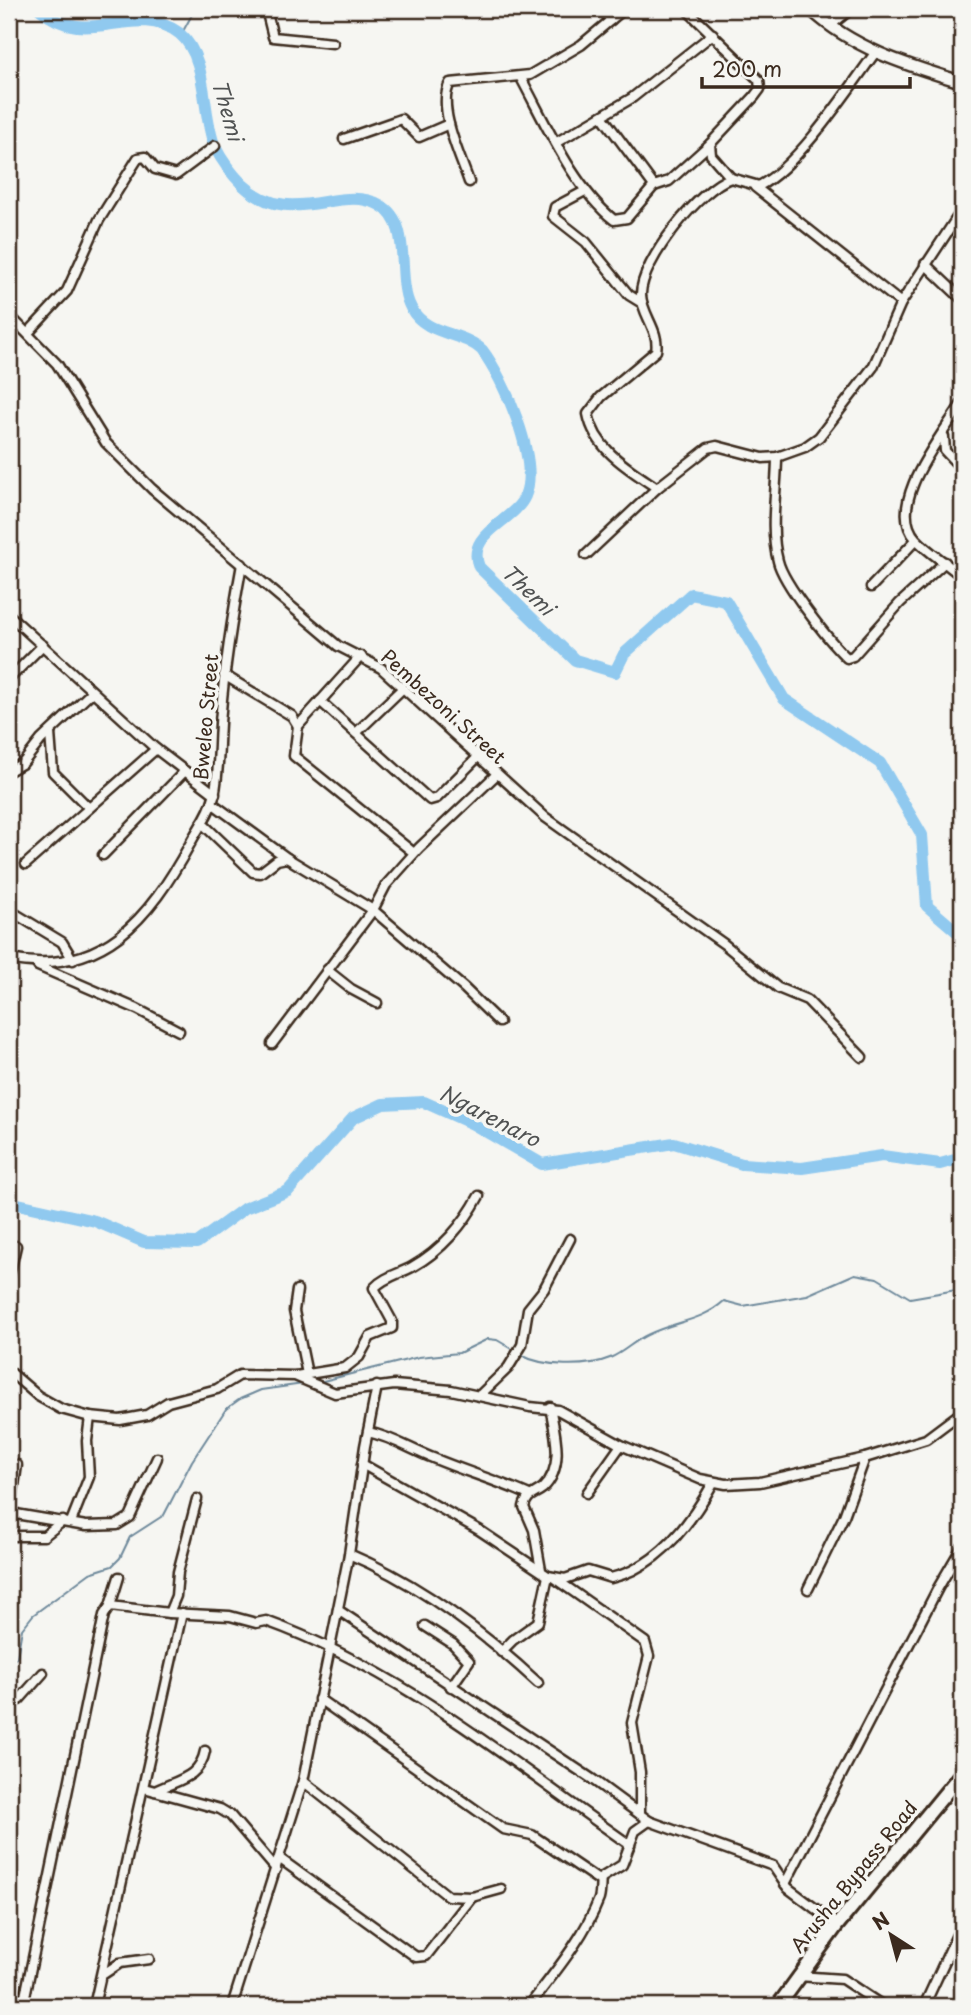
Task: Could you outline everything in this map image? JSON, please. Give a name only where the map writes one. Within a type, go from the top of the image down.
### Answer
[{"type":"main road","name":"Arusha Bypass Road","points":[[778,2006],[837,1925],[962,1773]]},
{"type":"street","points":[[266,9],[273,37],[333,43]]},
{"type":"street","points":[[602,9],[611,20]]},
{"type":"street","points":[[469,182],[449,124],[446,105],[450,83],[521,78],[581,45],[624,9]]},
{"type":"street","points":[[521,78],[585,191],[604,212],[621,220],[637,208],[654,186],[669,181],[710,144],[760,89],[758,80],[686,9]]},
{"type":"street","points":[[810,9],[830,26],[876,53],[962,82]]},
{"type":"street","points":[[830,26],[851,9]]},
{"type":"street","points":[[557,142],[660,78],[713,34]]},
{"type":"street","points":[[755,187],[765,183],[783,167],[876,53]]},
{"type":"street","points":[[602,116],[654,186]]},
{"type":"street","points":[[344,139],[401,119],[419,137],[449,124]]},
{"type":"street","points":[[710,144],[711,155],[731,178],[755,187],[901,303]]},
{"type":"street","points":[[28,333],[67,291],[99,220],[138,158],[145,157],[152,166],[162,172],[176,175],[215,146]]},
{"type":"street","points":[[657,488],[608,453],[596,435],[588,414],[601,397],[656,351],[656,338],[642,303],[641,290],[649,269],[673,229],[713,187],[731,178]]},
{"type":"street","points":[[585,191],[555,207],[553,216],[586,242],[629,295],[642,303]]},
{"type":"street","points":[[586,555],[657,488],[713,446],[762,458],[777,457],[805,447],[819,437],[873,367],[901,303],[962,210]]},
{"type":"street","points":[[925,264],[962,299]]},
{"type":"street","name":"Pembezoni Street","points":[[9,315],[57,364],[95,428],[120,460],[338,646],[350,654],[361,656],[403,688],[524,800],[588,850],[668,904],[778,988],[807,1000],[862,1056]]},
{"type":"street","points":[[962,403],[907,499],[906,520],[916,540],[962,578]]},
{"type":"street","points":[[944,433],[945,451],[962,469]]},
{"type":"street","points":[[777,457],[775,537],[778,564],[817,622],[847,658],[853,656],[900,603],[945,562]]},
{"type":"street","points":[[871,587],[916,540]]},
{"type":"street","name":"Bweleo Street","points":[[9,959],[35,964],[73,960],[104,948],[129,930],[176,866],[202,823],[213,798],[230,624],[242,564]]},
{"type":"street","points":[[10,620],[43,645],[92,692],[213,798],[287,858],[373,910],[464,988],[499,1022]]},
{"type":"street","points":[[9,679],[43,645]]},
{"type":"street","points":[[361,656],[299,726],[294,756],[414,853]]},
{"type":"street","points":[[224,675],[285,710],[296,719],[299,726]]},
{"type":"street","points":[[356,733],[403,688]]},
{"type":"street","points":[[9,771],[23,763],[92,692]]},
{"type":"street","points":[[320,701],[430,800],[437,797],[478,757]]},
{"type":"street","points":[[50,733],[53,772],[89,808]]},
{"type":"street","points":[[26,864],[156,749]]},
{"type":"street","points":[[103,855],[185,771]]},
{"type":"street","points":[[272,1044],[373,910],[386,885],[414,853],[497,774]]},
{"type":"street","points":[[202,823],[253,872],[260,873],[277,860],[287,858]]},
{"type":"street","points":[[9,910],[62,942],[73,960]]},
{"type":"street","points":[[35,964],[147,1014],[178,1031]]},
{"type":"street","points":[[327,970],[351,989],[377,1003]]},
{"type":"street","points":[[9,1371],[49,1404],[90,1418],[120,1420],[147,1415],[168,1402],[217,1389],[240,1375],[295,1376],[345,1368],[359,1357],[364,1343],[370,1337],[392,1328],[392,1321],[374,1288],[414,1266],[453,1234],[464,1224],[479,1196]]},
{"type":"street","points":[[480,1395],[508,1368],[522,1345],[528,1309],[544,1289],[570,1239]]},
{"type":"street","points":[[9,1276],[16,1246]]},
{"type":"street","points":[[297,1290],[294,1311],[307,1374]]},
{"type":"street","points":[[295,1376],[335,1393],[377,1386],[421,1387],[480,1395],[530,1407],[550,1408],[621,1445],[713,1482],[760,1482],[865,1458],[926,1439],[962,1412]]},
{"type":"street","points":[[232,2006],[303,1781],[349,1554],[377,1386]]},
{"type":"street","points":[[501,1653],[513,1640],[538,1622],[548,1575],[524,1507],[529,1495],[545,1486],[556,1464],[550,1408]]},
{"type":"street","points":[[9,1535],[44,1536],[67,1521],[89,1477],[87,1441],[90,1418]]},
{"type":"street","points":[[368,1432],[389,1436],[431,1458],[488,1476],[529,1495]]},
{"type":"street","points":[[587,1493],[621,1445]]},
{"type":"street","points":[[17,1465],[9,1517],[67,1521],[100,1527],[127,1521],[157,1458]]},
{"type":"street","points":[[808,1589],[844,1516],[865,1458]]},
{"type":"street","points":[[362,1464],[479,1530],[645,1642],[647,1649],[640,1698],[632,1723],[640,1772],[640,1814]]},
{"type":"street","points":[[548,1575],[565,1579],[588,1571],[611,1578],[651,1560],[671,1542],[713,1482]]},
{"type":"street","points":[[169,1613],[176,1596],[178,1572],[197,1499]]},
{"type":"street","points":[[785,1884],[938,1588],[962,1547]]},
{"type":"street","points":[[349,1554],[391,1572],[449,1609],[538,1684]]},
{"type":"street","points":[[23,2006],[104,1615],[110,1606],[119,1577]]},
{"type":"street","points":[[110,1606],[230,1616],[256,1623],[266,1621],[364,1663],[629,1845]]},
{"type":"street","points":[[338,1610],[573,1765],[649,1821],[773,1866],[785,1884],[837,1925]]},
{"type":"street","points":[[94,2006],[182,1613]]},
{"type":"street","points":[[425,1626],[453,1644],[469,1661],[451,1687]]},
{"type":"street","points":[[9,1725],[10,1704],[43,1673]]},
{"type":"street","points":[[319,1699],[503,1829],[532,1835],[600,1881]]},
{"type":"street","points":[[155,1790],[194,1774],[203,1762],[205,1751]]},
{"type":"street","points":[[303,1781],[448,1896],[472,1898],[501,1889]]},
{"type":"street","points":[[144,1788],[230,1815],[275,1868]]},
{"type":"street","points":[[529,2006],[562,1963],[590,1916],[600,1896],[600,1881],[609,1870],[622,1865],[635,1831],[649,1821]]},
{"type":"street","points":[[279,1858],[416,1957],[426,1956],[472,1898]]},
{"type":"street","points":[[924,2006],[962,1924]]},
{"type":"street","points":[[102,1975],[120,1963],[149,1959]]},
{"type":"street","points":[[798,1976],[842,1979],[883,2006]]},
{"type":"waterway","name":"Themi","points":[[40,9],[58,21],[75,26],[144,21],[162,24],[179,33],[189,44],[200,71],[215,147],[239,181],[261,198],[279,204],[297,205],[348,199],[364,200],[380,205],[390,214],[401,239],[404,283],[411,308],[426,324],[465,339],[482,350],[509,399],[524,442],[528,462],[525,496],[479,545],[479,567],[575,660],[615,672],[624,654],[691,594],[726,601],[784,699],[880,763],[922,835],[927,906],[962,936]]},
{"type":"waterway","points":[[181,35],[195,9]]},
{"type":"waterway","name":"Ngarenaro","points":[[9,1202],[95,1221],[144,1242],[197,1243],[245,1208],[288,1191],[353,1118],[383,1104],[424,1102],[473,1124],[542,1164],[674,1143],[742,1164],[802,1168],[882,1156],[940,1164],[962,1158]]},
{"type":"waterway","points":[[521,1355],[552,1364],[577,1365],[600,1361],[615,1356],[657,1330],[697,1317],[724,1301],[743,1306],[807,1295],[855,1274],[877,1278],[910,1298],[962,1289]]},
{"type":"waterway","points":[[319,1382],[419,1357],[459,1353],[488,1339],[497,1340],[514,1350]]},
{"type":"waterway","points":[[9,1664],[17,1657],[22,1629],[33,1615],[90,1573],[112,1566],[120,1558],[130,1537],[164,1515],[192,1461],[226,1409],[240,1399],[261,1390],[303,1384]]}]
